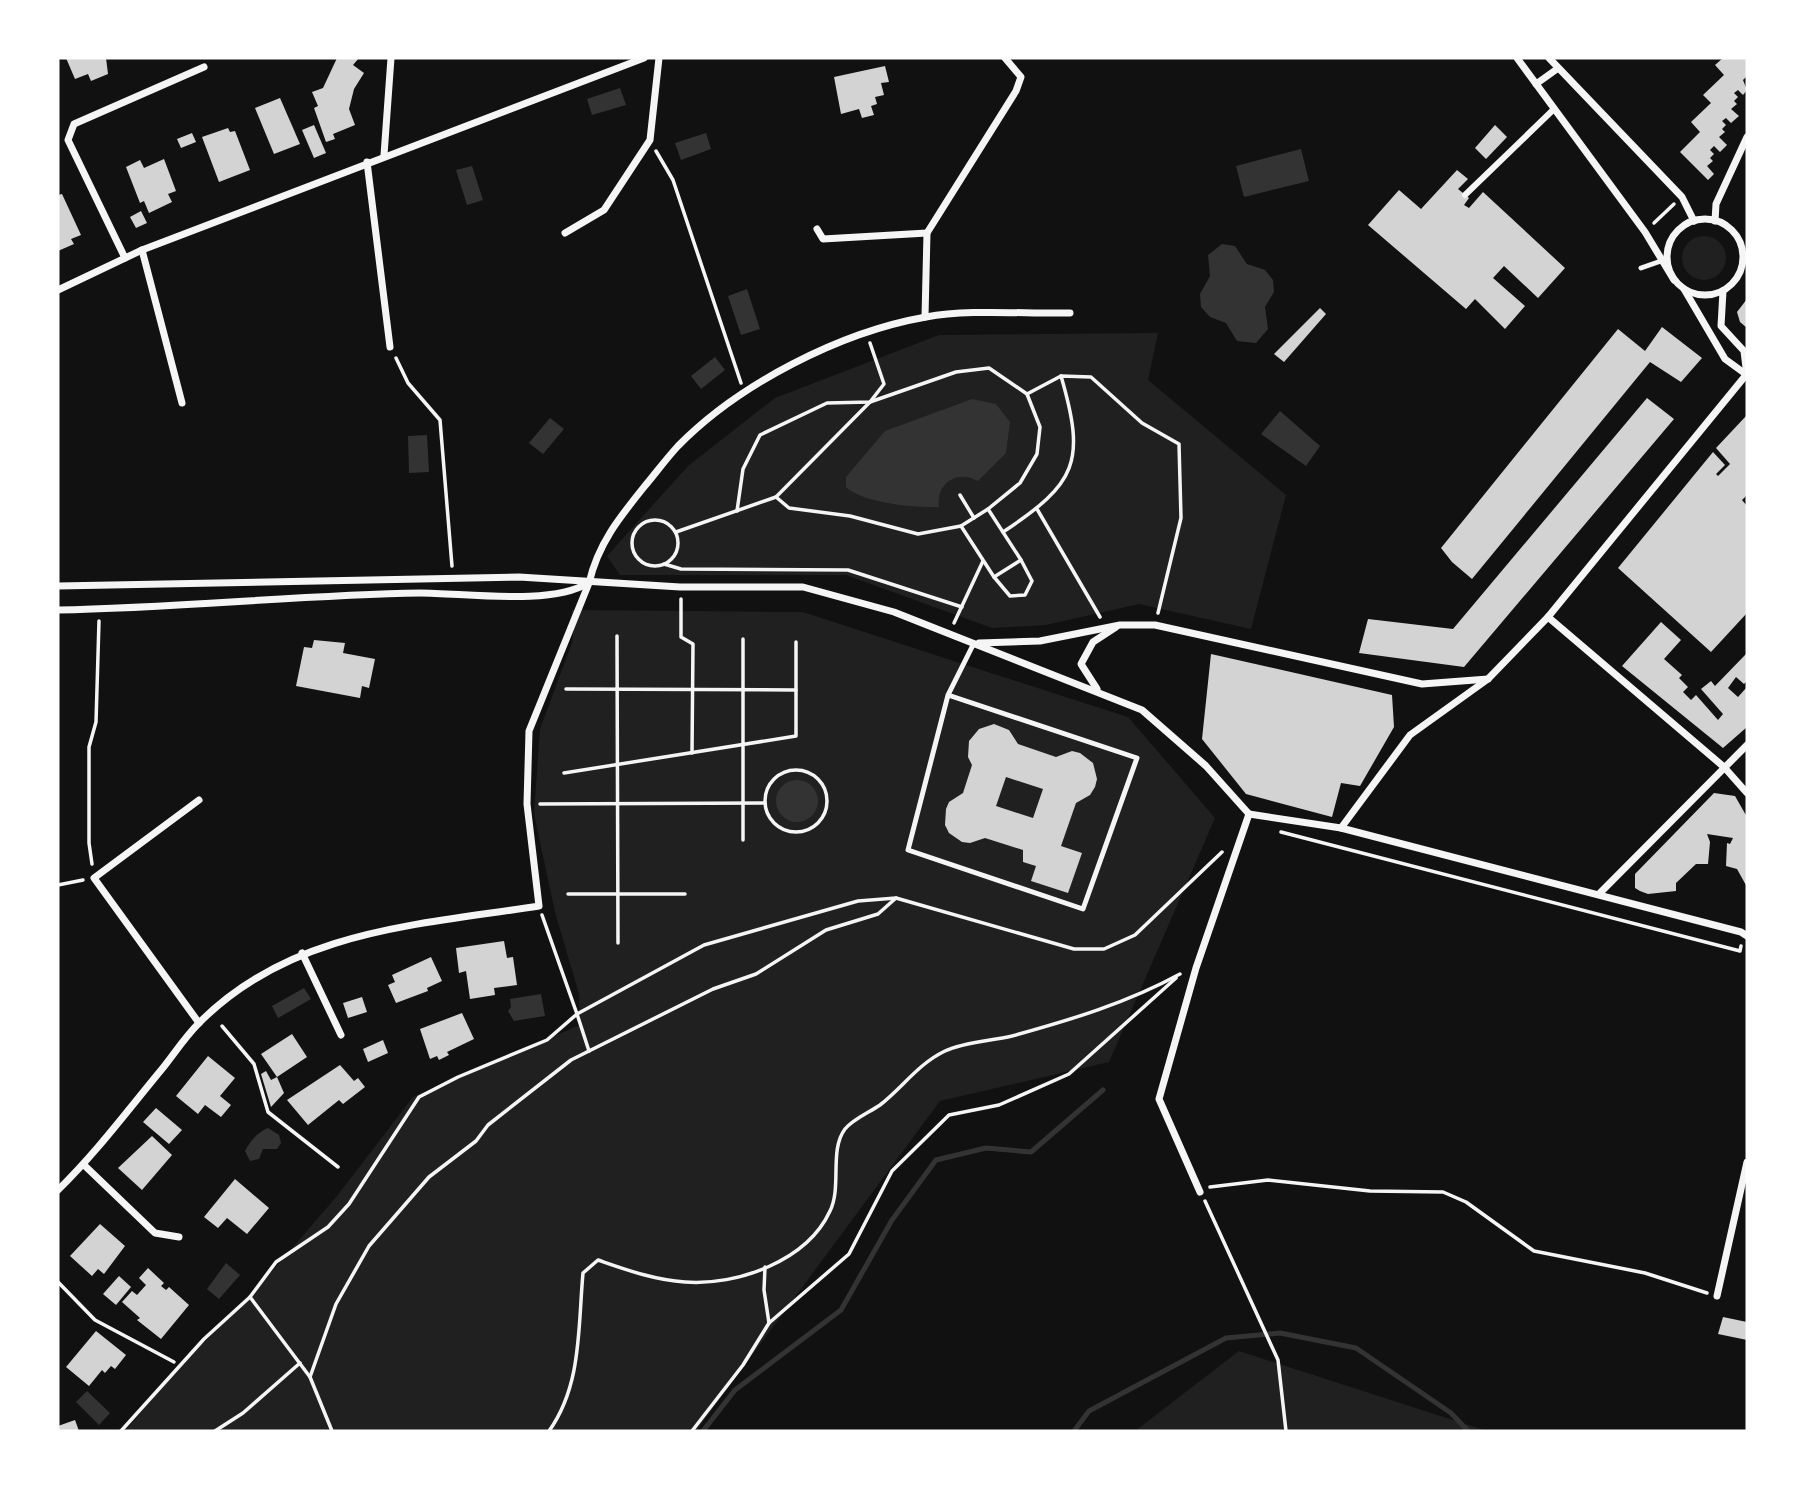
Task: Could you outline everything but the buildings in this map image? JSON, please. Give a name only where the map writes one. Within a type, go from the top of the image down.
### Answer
[{"type":"street","points":[[384,155],[391,58]]},
{"type":"street","points":[[58,290],[142,250],[384,155],[644,58]]},
{"type":"street","points":[[565,233],[604,210],[650,139],[659,58]]},
{"type":"street","points":[[925,317],[927,233],[1017,91],[1021,77],[1005,58]]},
{"type":"street","points":[[1517,58],[1645,232],[1661,261],[1684,289],[1725,359],[1747,375]]},
{"type":"street","points":[[1549,58],[1682,197],[1694,221]]},
{"type":"street","points":[[125,258],[68,140],[74,124],[204,67]]},
{"type":"street","points":[[1536,84],[1557,69]]},
{"type":"street","points":[[1465,195],[1554,109]]},
{"type":"street","points":[[1715,221],[1716,204],[1747,137]]},
{"type":"street","points":[[368,162],[390,347]]},
{"type":"street","points":[[1674,280],[1666,257],[1674,235],[1694,221],[1715,221],[1733,232],[1739,241],[1745,262],[1739,274],[1723,291],[1703,295],[1684,289]]},
{"type":"street","points":[[817,229],[823,239],[927,233]]},
{"type":"street","points":[[142,250],[182,403]]},
{"type":"street","points":[[1341,828],[1410,735],[1488,679],[1548,617],[1747,375],[1744,351],[1721,326],[1723,291]]},
{"type":"street","points":[[58,1190],[84,1165],[199,1023],[243,988],[302,953],[345,938],[539,906],[527,804],[529,731],[589,583],[595,559],[610,529],[678,446],[744,392],[821,350],[867,334],[925,317],[1070,313]]},
{"type":"street","points":[[58,586],[539,578],[680,587],[803,587],[894,612],[1142,710],[1206,766],[1249,814],[1341,828],[1744,934]]},
{"type":"street","points":[[58,610],[420,593],[566,593],[589,583]]},
{"type":"street","points":[[1548,617],[1724,767],[1747,793]]},
{"type":"street","points":[[974,643],[1040,641],[1120,625],[1155,625],[1422,684],[1488,679]]},
{"type":"street","points":[[1097,690],[1081,664],[1093,642],[1120,625]]},
{"type":"street","points":[[1600,894],[1747,745]]},
{"type":"street","points":[[199,800],[94,878],[199,1023]]},
{"type":"street","points":[[1200,1192],[1159,1099],[1196,968],[1249,814]]},
{"type":"street","points":[[302,953],[341,1035]]},
{"type":"street","points":[[1717,1296],[1747,1162]]},
{"type":"street","points":[[84,1165],[155,1233],[179,1237]]},
{"type":"lane","points":[[1641,268],[1661,261]]},
{"type":"lane","points":[[948,695],[1137,758],[1083,909],[908,850],[948,695],[974,643]]},
{"type":"path","points":[[650,139],[673,180],[744,392]]},
{"type":"path","points":[[1654,223],[1675,203]]},
{"type":"path","points":[[676,532],[776,497],[870,402],[884,384],[867,334]]},
{"type":"path","points":[[390,347],[408,383],[440,419],[453,578]]},
{"type":"path","points":[[737,511],[743,469],[760,435],[827,403],[870,402],[956,372],[989,368],[1027,394],[1040,428],[1037,454],[1020,484],[961,526],[918,534],[850,516],[789,508],[776,497]]},
{"type":"path","points":[[1027,394],[1061,376],[1091,377],[1142,423],[1179,444],[1181,517],[1155,625]]},
{"type":"path","points":[[1003,531],[1037,509],[1059,488],[1074,461],[1074,422],[1061,376]]},
{"type":"path","points":[[960,495],[974,518]]},
{"type":"path","points":[[961,526],[1010,596],[1025,595],[1032,581],[988,509]]},
{"type":"path","points":[[1037,509],[1107,628]]},
{"type":"path","points":[[659,520],[676,532],[678,547],[670,560],[649,565],[637,556],[633,542],[638,528],[644,523],[659,520]]},
{"type":"path","points":[[948,635],[984,560]]},
{"type":"path","points":[[995,577],[1021,560]]},
{"type":"path","points":[[680,587],[681,637],[693,644],[692,753]]},
{"type":"path","points":[[58,885],[94,878],[89,843],[89,747],[96,722],[100,609]]},
{"type":"path","points":[[617,636],[618,943]]},
{"type":"path","points":[[743,639],[743,840]]},
{"type":"path","points":[[564,773],[796,736],[796,642]]},
{"type":"path","points":[[566,689],[796,690]]},
{"type":"path","points":[[788,771],[809,773],[817,779],[827,797],[822,818],[815,825],[796,832],[785,830],[772,821],[765,803],[771,783],[788,771]]},
{"type":"path","points":[[527,804],[765,803]]},
{"type":"path","points":[[1278,830],[1288,836],[1740,951],[1744,934]]},
{"type":"path","points":[[121,1431],[204,1339],[250,1297],[276,1262],[328,1227],[349,1204],[419,1097],[458,1077],[547,1040],[577,1014],[704,946],[858,901],[896,898],[1074,949],[1104,949],[1135,935],[1224,850],[1237,851]]},
{"type":"path","points":[[568,894],[685,894]]},
{"type":"path","points":[[310,1377],[337,1304],[369,1246],[429,1177],[476,1141],[488,1125],[570,1060],[713,989],[756,974],[826,930],[878,914],[896,898]]},
{"type":"path","points":[[539,906],[589,1051]]},
{"type":"path","points":[[549,1431],[564,1404],[579,1356],[583,1273],[598,1260],[646,1277],[687,1283],[726,1279],[765,1267],[794,1253],[830,1213],[836,1195],[839,1145],[845,1129],[882,1103],[913,1072],[947,1050],[1059,1023],[1142,995],[1196,968]]},
{"type":"path","points":[[692,1431],[743,1365],[769,1323],[849,1254],[892,1171],[949,1115],[999,1105],[1069,1074],[1180,974]]},
{"type":"path","points":[[222,1026],[254,1064],[268,1112],[338,1167]]},
{"type":"path","points":[[1286,1431],[1278,1360],[1200,1192],[1210,1187],[1268,1180],[1370,1191],[1443,1192],[1466,1202],[1534,1251],[1645,1273],[1717,1296]]},
{"type":"path","points":[[765,1267],[764,1290],[769,1323]]},
{"type":"path","points":[[58,1282],[95,1320],[174,1362]]},
{"type":"path","points":[[250,1297],[310,1377],[332,1431]]},
{"type":"path","points":[[215,1431],[243,1413],[300,1363]]},
{"type":"shaded area","points":[[620,88],[626,105],[592,115],[587,99]]},
{"type":"shaded area","points":[[706,133],[711,149],[681,160],[675,143]]},
{"type":"shaded area","points":[[1301,149],[1309,181],[1244,197],[1236,166]]},
{"type":"shaded area","points":[[472,166],[483,200],[467,205],[456,170]]},
{"type":"shaded area","points":[[1704,236],[1720,242],[1726,258],[1720,274],[1704,280],[1688,274],[1682,258],[1688,242]]},
{"type":"shaded area","points":[[1222,244],[1235,246],[1247,264],[1265,270],[1273,280],[1274,292],[1265,307],[1268,329],[1256,343],[1237,341],[1226,323],[1210,317],[1201,307],[1200,294],[1210,276],[1208,255]]},
{"type":"shaded area","points":[[747,289],[760,329],[741,335],[728,296]]},
{"type":"shaded area","points":[[1158,333],[1148,380],[1286,495],[1251,629],[1139,604],[1046,625],[992,628],[846,575],[620,575],[607,556],[688,466],[775,398],[939,335]]},
{"type":"shaded area","points":[[715,357],[725,370],[701,389],[691,376]]},
{"type":"shaded area","points":[[972,399],[996,404],[1010,422],[1006,453],[978,481],[963,477],[950,480],[941,491],[939,507],[876,501],[846,487],[846,477],[885,431]]},
{"type":"shaded area","points":[[1280,411],[1320,446],[1306,466],[1261,434]]},
{"type":"shaded area","points":[[550,418],[564,429],[543,454],[529,443]]},
{"type":"shaded area","points":[[427,435],[429,472],[409,473],[408,436]]},
{"type":"shaded area","points":[[572,610],[803,612],[1128,717],[1215,818],[1109,1062],[940,1101],[696,1431],[125,1431],[181,1365],[250,1297],[337,1196],[413,1097],[580,1025],[579,994],[555,912],[534,814],[540,729],[573,640]]},
{"type":"shaded area","points":[[797,780],[812,786],[818,801],[812,816],[797,822],[782,816],[776,801],[782,786]]},
{"type":"shaded area","points":[[304,988],[311,999],[278,1018],[272,1006]]},
{"type":"shaded area","points":[[541,994],[545,1016],[514,1021],[508,1011],[511,1007],[510,999]]},
{"type":"shaded area","points":[[268,1128],[279,1135],[281,1143],[277,1149],[263,1149],[259,1159],[250,1161],[245,1151],[247,1147],[258,1134]]},
{"type":"shaded area","points":[[226,1263],[240,1275],[219,1299],[207,1289]]},
{"type":"shaded area","points":[[1239,1351],[1487,1431],[1135,1431]]},
{"type":"shaded area","points":[[87,1391],[110,1413],[99,1425],[76,1402]]},
{"type":"waterway","points":[[703,1431],[735,1390],[841,1310],[892,1220],[936,1160],[986,1148],[1031,1152],[1103,1090]]},
{"type":"waterway","points":[[1074,1431],[1089,1411],[1226,1338],[1280,1333],[1356,1348],[1451,1413],[1468,1431]]}]
